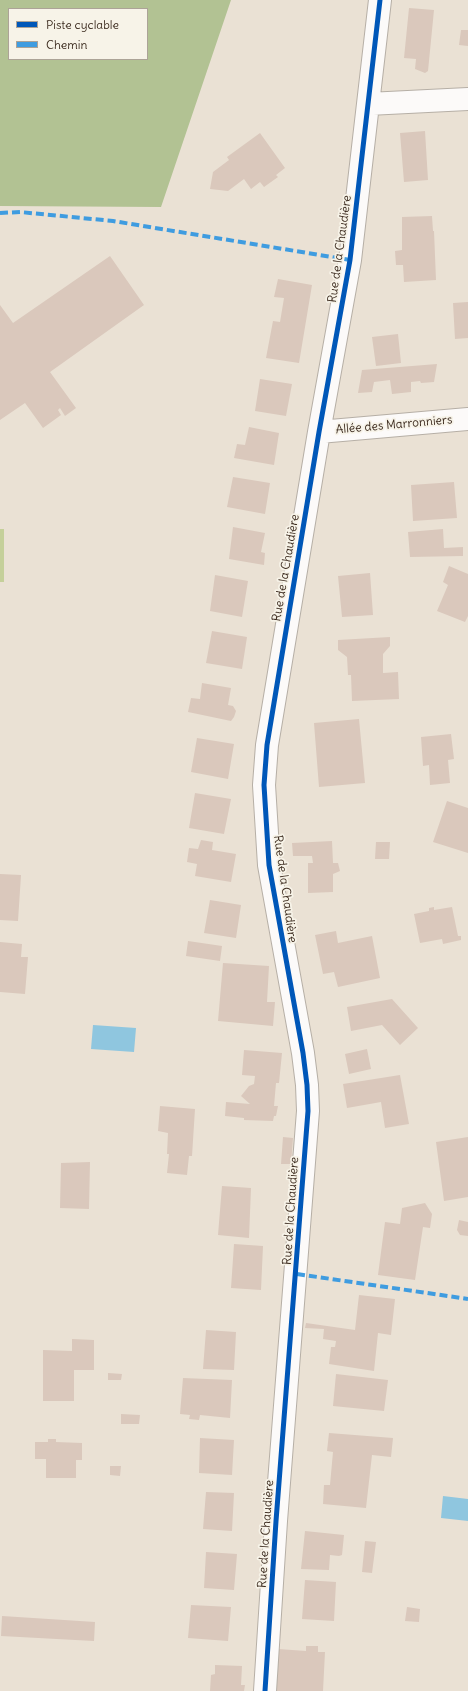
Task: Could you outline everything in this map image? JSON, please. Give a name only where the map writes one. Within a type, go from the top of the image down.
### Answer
[{"type":"street","name":"Rue de la Chaudière","points":[[265,1691],[276,1521],[308,1111],[308,1085],[269,865],[264,785],[267,745],[319,432],[350,260],[380,0]]},
{"type":"street","points":[[368,104],[468,99]]},
{"type":"street","name":"Allée des Marronniers","points":[[319,432],[468,419]]},
{"type":"green space","points":[[0,0],[231,0],[161,207],[0,206]]},
{"type":"green space","points":[[0,529],[4,529],[4,582],[0,582]]},
{"type":"water","points":[[93,1025],[136,1028],[134,1052],[91,1049]]},
{"type":"water","points":[[443,1496],[468,1499],[468,1521],[441,1518]]},
{"type":"building","points":[[409,8],[434,10],[428,71],[425,73],[415,69],[416,59],[404,58]]},
{"type":"building","points":[[461,30],[468,30],[468,46],[459,45]]},
{"type":"building","points":[[425,131],[428,180],[404,182],[400,133]]},
{"type":"building","points":[[260,133],[285,168],[276,175],[278,177],[264,187],[260,182],[251,189],[244,179],[228,191],[210,189],[213,172],[229,160],[227,157]]},
{"type":"building","points":[[432,216],[436,280],[404,282],[403,265],[396,265],[395,251],[402,250],[402,217]]},
{"type":"building","points":[[110,256],[144,305],[50,372],[76,408],[65,416],[60,408],[58,410],[61,415],[43,428],[25,403],[0,420],[0,305],[13,323]]},
{"type":"building","points":[[278,279],[312,285],[299,363],[266,358],[273,321],[280,322],[284,298],[274,297]]},
{"type":"building","points":[[468,302],[468,338],[455,339],[453,303]]},
{"type":"building","points":[[398,334],[401,363],[376,366],[372,337]]},
{"type":"building","points":[[437,364],[434,382],[411,382],[411,392],[392,394],[390,380],[374,382],[372,392],[358,393],[362,370]]},
{"type":"building","points":[[260,379],[292,384],[286,416],[255,411]]},
{"type":"building","points":[[249,427],[279,433],[274,465],[234,458],[237,444],[245,445]]},
{"type":"building","points":[[233,477],[270,483],[265,514],[227,507]]},
{"type":"building","points":[[454,482],[457,518],[413,521],[411,485]]},
{"type":"building","points":[[233,527],[265,533],[261,552],[265,553],[264,565],[229,559]]},
{"type":"building","points":[[443,529],[444,548],[463,547],[463,556],[410,557],[408,532]]},
{"type":"building","points":[[449,566],[468,574],[468,616],[465,622],[437,611],[448,585],[443,582]]},
{"type":"building","points":[[370,573],[373,615],[342,617],[338,576]]},
{"type":"building","points":[[215,575],[248,581],[242,617],[210,611]]},
{"type":"building","points":[[212,631],[247,637],[242,669],[206,663]]},
{"type":"building","points":[[390,637],[390,646],[383,654],[383,673],[398,672],[399,699],[352,701],[351,675],[348,675],[347,657],[338,650],[338,640]]},
{"type":"building","points":[[202,683],[231,688],[228,705],[233,706],[236,711],[231,721],[188,712],[191,698],[200,699]]},
{"type":"building","points":[[359,719],[365,783],[319,787],[314,723]]},
{"type":"building","points":[[451,734],[454,759],[448,760],[450,783],[430,785],[429,765],[423,766],[421,737]]},
{"type":"building","points":[[197,738],[234,744],[228,779],[191,772]]},
{"type":"building","points":[[195,793],[231,799],[224,834],[189,828]]},
{"type":"building","points":[[447,801],[468,808],[468,853],[433,842]]},
{"type":"building","points":[[201,840],[213,842],[212,850],[236,854],[231,882],[195,876],[197,864],[187,862],[189,848],[198,849]]},
{"type":"building","points":[[332,841],[333,863],[338,863],[340,871],[333,874],[333,892],[308,893],[308,863],[313,863],[312,856],[293,856],[292,843]]},
{"type":"building","points":[[376,842],[390,842],[389,859],[375,859]]},
{"type":"building","points":[[0,874],[21,875],[18,921],[0,920]]},
{"type":"building","points":[[210,900],[241,905],[236,938],[204,933]]},
{"type":"building","points":[[434,907],[434,910],[452,907],[458,936],[461,936],[461,940],[443,944],[442,939],[420,943],[414,914],[429,911],[429,908]]},
{"type":"building","points":[[336,931],[338,943],[372,936],[380,978],[338,987],[334,972],[323,974],[315,935]]},
{"type":"building","points":[[188,941],[222,946],[220,961],[186,956]]},
{"type":"building","points":[[0,942],[22,944],[21,957],[28,957],[25,994],[0,992]]},
{"type":"building","points":[[223,963],[269,966],[267,1002],[275,1002],[273,1026],[218,1021]]},
{"type":"building","points":[[392,999],[418,1028],[400,1045],[382,1025],[351,1031],[347,1007]]},
{"type":"building","points":[[367,1049],[371,1069],[349,1074],[345,1054]]},
{"type":"building","points":[[244,1050],[282,1053],[279,1083],[276,1083],[274,1106],[278,1106],[276,1116],[274,1116],[273,1121],[244,1120],[244,1118],[225,1116],[226,1102],[250,1104],[241,1096],[249,1086],[254,1084],[255,1076],[242,1075]]},
{"type":"building","points":[[400,1075],[409,1124],[385,1128],[381,1102],[347,1108],[343,1084]]},
{"type":"building","points":[[160,1106],[195,1109],[192,1156],[189,1156],[187,1175],[167,1173],[169,1154],[167,1154],[168,1133],[158,1131]]},
{"type":"building","points":[[283,1137],[293,1138],[291,1164],[281,1164]]},
{"type":"building","points":[[468,1137],[468,1197],[444,1201],[436,1142]]},
{"type":"building","points":[[90,1162],[89,1209],[60,1208],[61,1163]]},
{"type":"building","points":[[222,1186],[251,1188],[249,1238],[218,1235]]},
{"type":"building","points":[[425,1203],[432,1214],[430,1228],[423,1227],[415,1280],[378,1275],[385,1222],[400,1224],[402,1208]]},
{"type":"building","points":[[459,1220],[468,1222],[468,1236],[460,1235],[457,1230]]},
{"type":"building","points":[[234,1244],[263,1246],[261,1290],[231,1288]]},
{"type":"building","points":[[359,1295],[395,1299],[391,1335],[378,1333],[374,1371],[329,1364],[331,1347],[335,1347],[336,1341],[323,1339],[324,1329],[305,1328],[306,1323],[355,1330]]},
{"type":"building","points":[[206,1330],[236,1332],[234,1370],[203,1369]]},
{"type":"building","points":[[72,1339],[94,1340],[94,1370],[74,1370],[74,1401],[43,1401],[43,1350],[72,1351]]},
{"type":"building","points":[[108,1373],[122,1374],[121,1380],[108,1380]]},
{"type":"building","points":[[336,1374],[388,1380],[384,1411],[333,1406]]},
{"type":"building","points":[[183,1378],[232,1380],[230,1418],[200,1415],[199,1420],[189,1419],[190,1415],[180,1414]]},
{"type":"building","points":[[121,1414],[140,1415],[139,1424],[121,1424]]},
{"type":"building","points":[[329,1433],[393,1438],[391,1457],[372,1455],[366,1508],[323,1504],[324,1485],[330,1485],[333,1452],[327,1451]]},
{"type":"building","points":[[200,1438],[234,1440],[232,1475],[199,1473]]},
{"type":"building","points":[[48,1439],[56,1439],[56,1442],[82,1443],[82,1460],[76,1460],[76,1478],[46,1478],[46,1459],[35,1459],[35,1442],[48,1442]]},
{"type":"building","points":[[110,1466],[121,1466],[120,1476],[110,1475]]},
{"type":"building","points":[[206,1492],[234,1493],[232,1531],[203,1529]]},
{"type":"building","points":[[305,1531],[344,1535],[342,1555],[330,1555],[329,1570],[301,1569]]},
{"type":"building","points":[[365,1541],[376,1542],[372,1573],[362,1572]]},
{"type":"building","points":[[206,1552],[237,1554],[234,1590],[204,1588]]},
{"type":"building","points":[[305,1580],[336,1582],[334,1621],[302,1619]]},
{"type":"building","points":[[191,1605],[231,1607],[228,1641],[188,1638]]},
{"type":"building","points":[[407,1607],[420,1609],[419,1622],[405,1621]]},
{"type":"building","points":[[2,1616],[95,1622],[94,1641],[1,1636]]},
{"type":"building","points":[[306,1646],[318,1646],[318,1652],[325,1652],[323,1691],[276,1691],[278,1649],[306,1651]]},
{"type":"building","points":[[215,1665],[242,1666],[241,1685],[245,1685],[244,1691],[210,1691],[211,1675],[215,1674]]},
{"type":"marked path","points":[[0,213],[20,212],[113,221],[350,260]]},
{"type":"marked path","points":[[297,1274],[468,1299]]},
{"type":"cycle path","points":[[265,1691],[276,1521],[308,1111],[307,1085],[303,1053],[269,865],[264,785],[267,745],[319,432],[350,260],[380,0]]}]
